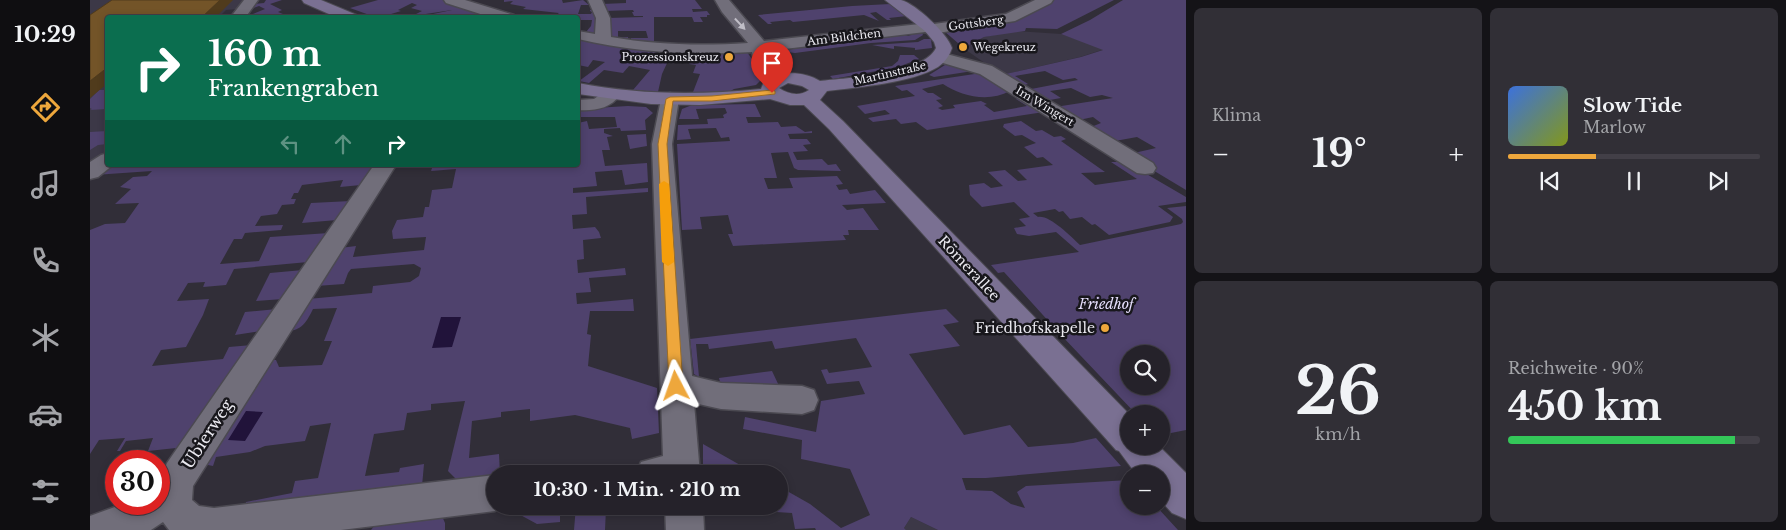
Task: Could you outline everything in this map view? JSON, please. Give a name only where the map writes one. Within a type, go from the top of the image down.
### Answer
[{"type":"street","points":[[238,15],[251,0]]},
{"type":"street","points":[[309,0],[345,15]]},
{"type":"street","points":[[451,0],[499,15]]},
{"type":"street","points":[[595,0],[603,18],[603,40]]},
{"type":"street","points":[[722,0],[727,9],[760,47],[762,62],[774,87]]},
{"type":"street","name":"Martinstraße","points":[[580,89],[610,95],[670,99],[712,98],[774,87],[791,99],[909,71],[927,65],[939,58],[944,44],[930,28],[892,0]]},
{"type":"street","name":"Gottsberg","points":[[930,28],[1010,18],[1046,0]]},
{"type":"street","name":"Am Bildchen","points":[[580,35],[637,46],[676,49],[760,47],[930,28]]},
{"type":"street","name":"Im Wingert","points":[[939,58],[986,70],[1145,168]]},
{"type":"street","name":"Römerallee","points":[[812,93],[836,125],[1120,429]]},
{"type":"street","points":[[580,105],[599,104],[604,102],[610,95]]},
{"type":"street","points":[[670,99],[662,144],[676,386],[675,465]]},
{"type":"street","points":[[90,172],[105,161]]},
{"type":"street","name":"Ubierweg","points":[[172,495],[180,475],[384,167]]},
{"type":"street","points":[[676,386],[721,396],[802,400]]},
{"type":"street","points":[[1143,455],[1153,465]]},
{"type":"street","points":[[1170,483],[1186,500]]},
{"type":"street","points":[[104,530],[141,516],[172,495],[177,510],[184,517],[193,523],[207,527],[232,526],[486,494]]},
{"type":"street","points":[[682,515],[685,530]]},
{"type":"shaded area","points":[[90,0],[244,0],[237,9],[226,10],[221,15],[105,15],[105,152],[90,163]]},
{"type":"shaded area","points":[[1015,31],[1061,34],[1105,49],[1080,57],[1002,75],[966,50],[969,45],[984,37]]},
{"type":"shaded area","points":[[441,317],[461,317],[452,347],[432,348]]},
{"type":"shaded area","points":[[246,411],[263,412],[245,441],[228,440]]},
{"type":"shaded area","points":[[911,517],[938,530],[906,530],[904,528]]},
{"type":"green space","points":[[266,0],[282,0],[270,4],[282,10],[278,12],[283,14],[250,15],[265,9],[259,6],[250,9],[254,4],[264,3]]},
{"type":"green space","points":[[378,0],[443,0],[492,15],[428,15],[452,10],[419,15],[416,14],[422,11],[411,8],[417,5],[412,3],[398,10],[401,11],[391,14],[394,15],[369,15],[350,8]]},
{"type":"green space","points":[[504,0],[562,0],[563,3],[583,0],[589,5],[581,5],[578,14],[591,14],[590,10],[595,10],[597,32],[593,34],[586,32],[591,26],[592,20],[580,20],[580,15],[556,15],[559,13],[523,9],[526,7],[510,4],[513,1],[504,2]]},
{"type":"green space","points":[[626,0],[695,0],[702,9],[692,9],[693,12],[707,11],[710,15],[700,17],[703,22],[694,22],[692,17],[654,17],[654,45],[631,43],[631,38],[648,38],[646,31],[618,31],[618,38],[628,37],[628,42],[609,41],[608,18],[643,17],[634,16],[633,10],[605,11],[602,4],[626,3]]},
{"type":"green space","points":[[1053,0],[1114,0],[1057,29],[1026,28],[1025,31],[984,37],[969,45],[966,50],[944,31],[1010,22]]},
{"type":"green space","points":[[1123,0],[1186,0],[1186,190],[1146,166],[1134,153],[1156,148],[1137,137],[1115,141],[1091,127],[1101,123],[1093,117],[1079,120],[1055,107],[1113,98],[1102,95],[1090,97],[1071,88],[1050,91],[1061,98],[1044,101],[1026,90],[1078,80],[1075,78],[1063,80],[1045,71],[1015,76],[1028,84],[1021,86],[1001,75],[1081,57],[1103,50],[1061,34],[1090,20]]},
{"type":"green space","points":[[890,4],[907,16],[889,18],[891,20],[887,20],[876,12],[870,13],[879,21],[864,15],[793,22],[790,20],[770,22],[772,24],[768,24],[758,15],[852,6]]},
{"type":"green space","points":[[921,30],[923,35],[915,40],[871,43],[795,53],[779,51],[899,33],[908,36],[911,35],[907,32]]},
{"type":"green space","points":[[580,38],[627,49],[747,52],[764,77],[756,85],[734,89],[725,94],[697,95],[693,92],[700,74],[693,73],[696,65],[689,64],[691,61],[668,61],[662,74],[658,92],[633,90],[650,70],[629,66],[623,73],[604,70],[589,83],[580,81],[605,62],[593,60],[588,67],[580,65]]},
{"type":"green space","points":[[924,39],[931,39],[932,48],[915,50],[915,48],[894,46],[894,49],[872,45],[918,42]]},
{"type":"green space","points":[[900,55],[914,55],[919,59],[898,67],[833,79],[830,76],[892,66],[898,61]]},
{"type":"green space","points":[[958,64],[973,71],[934,77],[929,75],[945,65]]},
{"type":"green space","points":[[981,73],[1010,91],[1002,95],[984,97],[966,95],[943,84],[922,89],[942,99],[936,100],[943,106],[938,108],[942,110],[955,108],[953,105],[981,101],[987,104],[984,105],[994,112],[1027,106],[1016,99],[1021,98],[1044,112],[927,130],[916,122],[901,124],[896,119],[873,122],[868,118],[890,114],[885,110],[865,114],[857,106],[915,96],[907,90],[902,91],[895,86]]},
{"type":"green space","points":[[99,90],[105,90],[105,109],[90,110],[92,109],[90,108],[90,99]]},
{"type":"green space","points":[[755,104],[761,117],[746,117],[748,123],[778,122],[781,127],[796,126],[805,132],[812,131],[812,133],[788,134],[790,139],[807,139],[811,144],[803,145],[808,151],[793,152],[797,160],[822,159],[828,165],[836,164],[841,171],[798,170],[794,168],[788,152],[771,153],[777,178],[764,178],[768,189],[793,188],[789,178],[837,176],[843,184],[836,185],[839,190],[847,189],[850,194],[875,190],[886,203],[842,205],[847,210],[863,208],[879,230],[848,230],[849,235],[843,235],[846,240],[733,246],[728,234],[733,234],[728,215],[700,217],[702,229],[682,230],[677,144],[730,141],[729,137],[721,138],[716,128],[688,129],[691,139],[677,140],[678,125],[708,124],[707,119],[724,118],[723,115],[727,113],[725,108],[696,109],[699,119],[679,119],[682,109],[692,105]]},
{"type":"green space","points":[[628,106],[646,107],[653,113],[645,120],[646,130],[621,131],[620,128],[604,129],[604,133],[613,136],[607,137],[610,150],[602,150],[605,166],[647,163],[648,182],[625,185],[622,170],[595,172],[597,186],[573,188],[573,193],[648,188],[648,192],[586,197],[587,214],[572,215],[573,229],[595,227],[601,238],[583,240],[584,259],[577,260],[578,273],[625,268],[626,275],[589,278],[591,292],[576,293],[577,304],[633,299],[634,311],[590,311],[587,334],[591,335],[588,366],[657,388],[659,433],[632,439],[630,428],[575,415],[530,421],[530,409],[501,412],[501,417],[472,421],[469,458],[499,454],[500,465],[486,465],[486,476],[458,481],[448,471],[465,401],[431,404],[431,410],[407,413],[404,430],[374,434],[365,476],[399,472],[400,468],[424,464],[422,486],[245,508],[246,502],[292,493],[295,481],[318,478],[331,423],[310,426],[305,441],[265,446],[250,452],[216,457],[213,466],[203,464],[268,360],[276,360],[279,367],[322,365],[332,341],[324,341],[337,308],[313,309],[300,327],[287,331],[308,299],[372,293],[373,286],[410,282],[419,276],[421,268],[414,264],[351,269],[344,284],[316,286],[340,248],[356,246],[353,257],[424,250],[426,237],[393,239],[392,231],[397,220],[423,217],[425,207],[429,207],[432,190],[452,188],[456,169],[431,171],[432,167],[580,167],[580,123],[587,121],[589,129],[617,127],[615,117],[580,117],[580,109]]},
{"type":"green space","name":"Friedhof","points":[[1021,121],[1036,131],[1042,130],[1054,137],[1061,136],[1066,139],[1061,141],[1105,172],[1081,173],[1095,185],[1137,179],[1111,162],[1126,162],[1186,197],[1186,202],[1158,206],[1173,217],[1170,222],[1109,235],[1082,217],[1070,219],[1063,211],[1059,212],[1055,209],[1033,213],[1054,223],[1080,245],[1181,224],[1183,222],[1182,219],[1167,208],[1186,206],[1186,430],[1170,433],[1170,405],[1127,405],[1004,272],[998,273],[991,265],[1079,252],[1056,232],[1029,236],[1017,234],[1014,228],[1026,226],[1019,219],[1030,217],[1014,202],[982,207],[970,195],[969,185],[984,183],[991,188],[1003,186],[988,172],[1005,170],[1018,181],[1027,180],[1017,170],[1053,165],[1043,157],[1037,158],[1024,147],[1036,143],[1022,135],[1015,136],[1003,127],[1004,124]]},
{"type":"green space","points":[[105,131],[105,144],[98,145],[90,150],[90,132]]},
{"type":"green space","points":[[646,134],[647,146],[630,149],[627,135]]},
{"type":"green space","points":[[105,167],[373,167],[361,185],[340,187],[343,180],[302,185],[298,193],[294,193],[291,199],[296,199],[294,204],[282,205],[277,214],[261,216],[255,226],[283,225],[281,230],[245,233],[242,239],[234,239],[220,264],[259,261],[270,237],[329,233],[308,262],[234,269],[226,285],[203,287],[205,282],[188,283],[177,301],[209,299],[203,315],[186,347],[161,350],[152,366],[223,359],[229,347],[252,345],[170,463],[176,448],[148,450],[153,438],[126,441],[121,450],[118,450],[125,438],[99,440],[90,454],[90,230],[105,224],[125,223],[139,203],[115,204],[131,189],[120,187],[133,177],[147,176],[152,171],[94,175]]},
{"type":"green space","points":[[351,201],[337,220],[302,223],[311,203]]},
{"type":"green space","points":[[303,270],[283,299],[256,301],[270,273]]},
{"type":"green space","points":[[277,309],[261,331],[235,335],[245,312]]},
{"type":"green space","points":[[946,309],[959,322],[943,325],[960,346],[909,354],[964,435],[1010,425],[1028,447],[1073,443],[1096,438],[1120,465],[986,478],[962,478],[966,490],[992,491],[1011,504],[1025,508],[1017,492],[1026,486],[1120,481],[1120,515],[1164,515],[1178,530],[938,530],[911,517],[904,528],[906,530],[795,529],[792,513],[788,513],[788,492],[810,504],[841,528],[870,515],[850,469],[801,459],[802,440],[743,429],[745,417],[816,432],[821,401],[865,394],[859,381],[827,384],[821,370],[827,369],[829,373],[872,367],[856,338],[775,349],[772,341],[709,349],[708,344],[696,344],[699,377],[694,374],[690,339]]},
{"type":"green space","points":[[772,371],[780,388],[721,386],[719,378]]},
{"type":"green space","points":[[703,444],[740,465],[703,465]]},
{"type":"green space","points":[[441,514],[445,523],[445,530],[371,530],[375,525]]},
{"type":"green space","points":[[520,515],[560,515],[560,522],[537,524]]},
{"type":"green space","points":[[575,515],[606,515],[605,530],[574,530]]},
{"type":"building","points":[[112,0],[220,0],[204,15],[105,15],[105,69],[90,81],[90,15]]},
{"type":"slow traffic","points":[[664,184],[668,262]]},
{"type":"place","name":"Wegekreuz","points":[[963,47]]},
{"type":"place","name":"Prozessionskreuz","points":[[729,57]]},
{"type":"place","name":"Friedhofskapelle","points":[[1105,328]]},
{"type":"route","points":[[676,386],[662,144],[670,99],[699,99],[772,93]]}]
